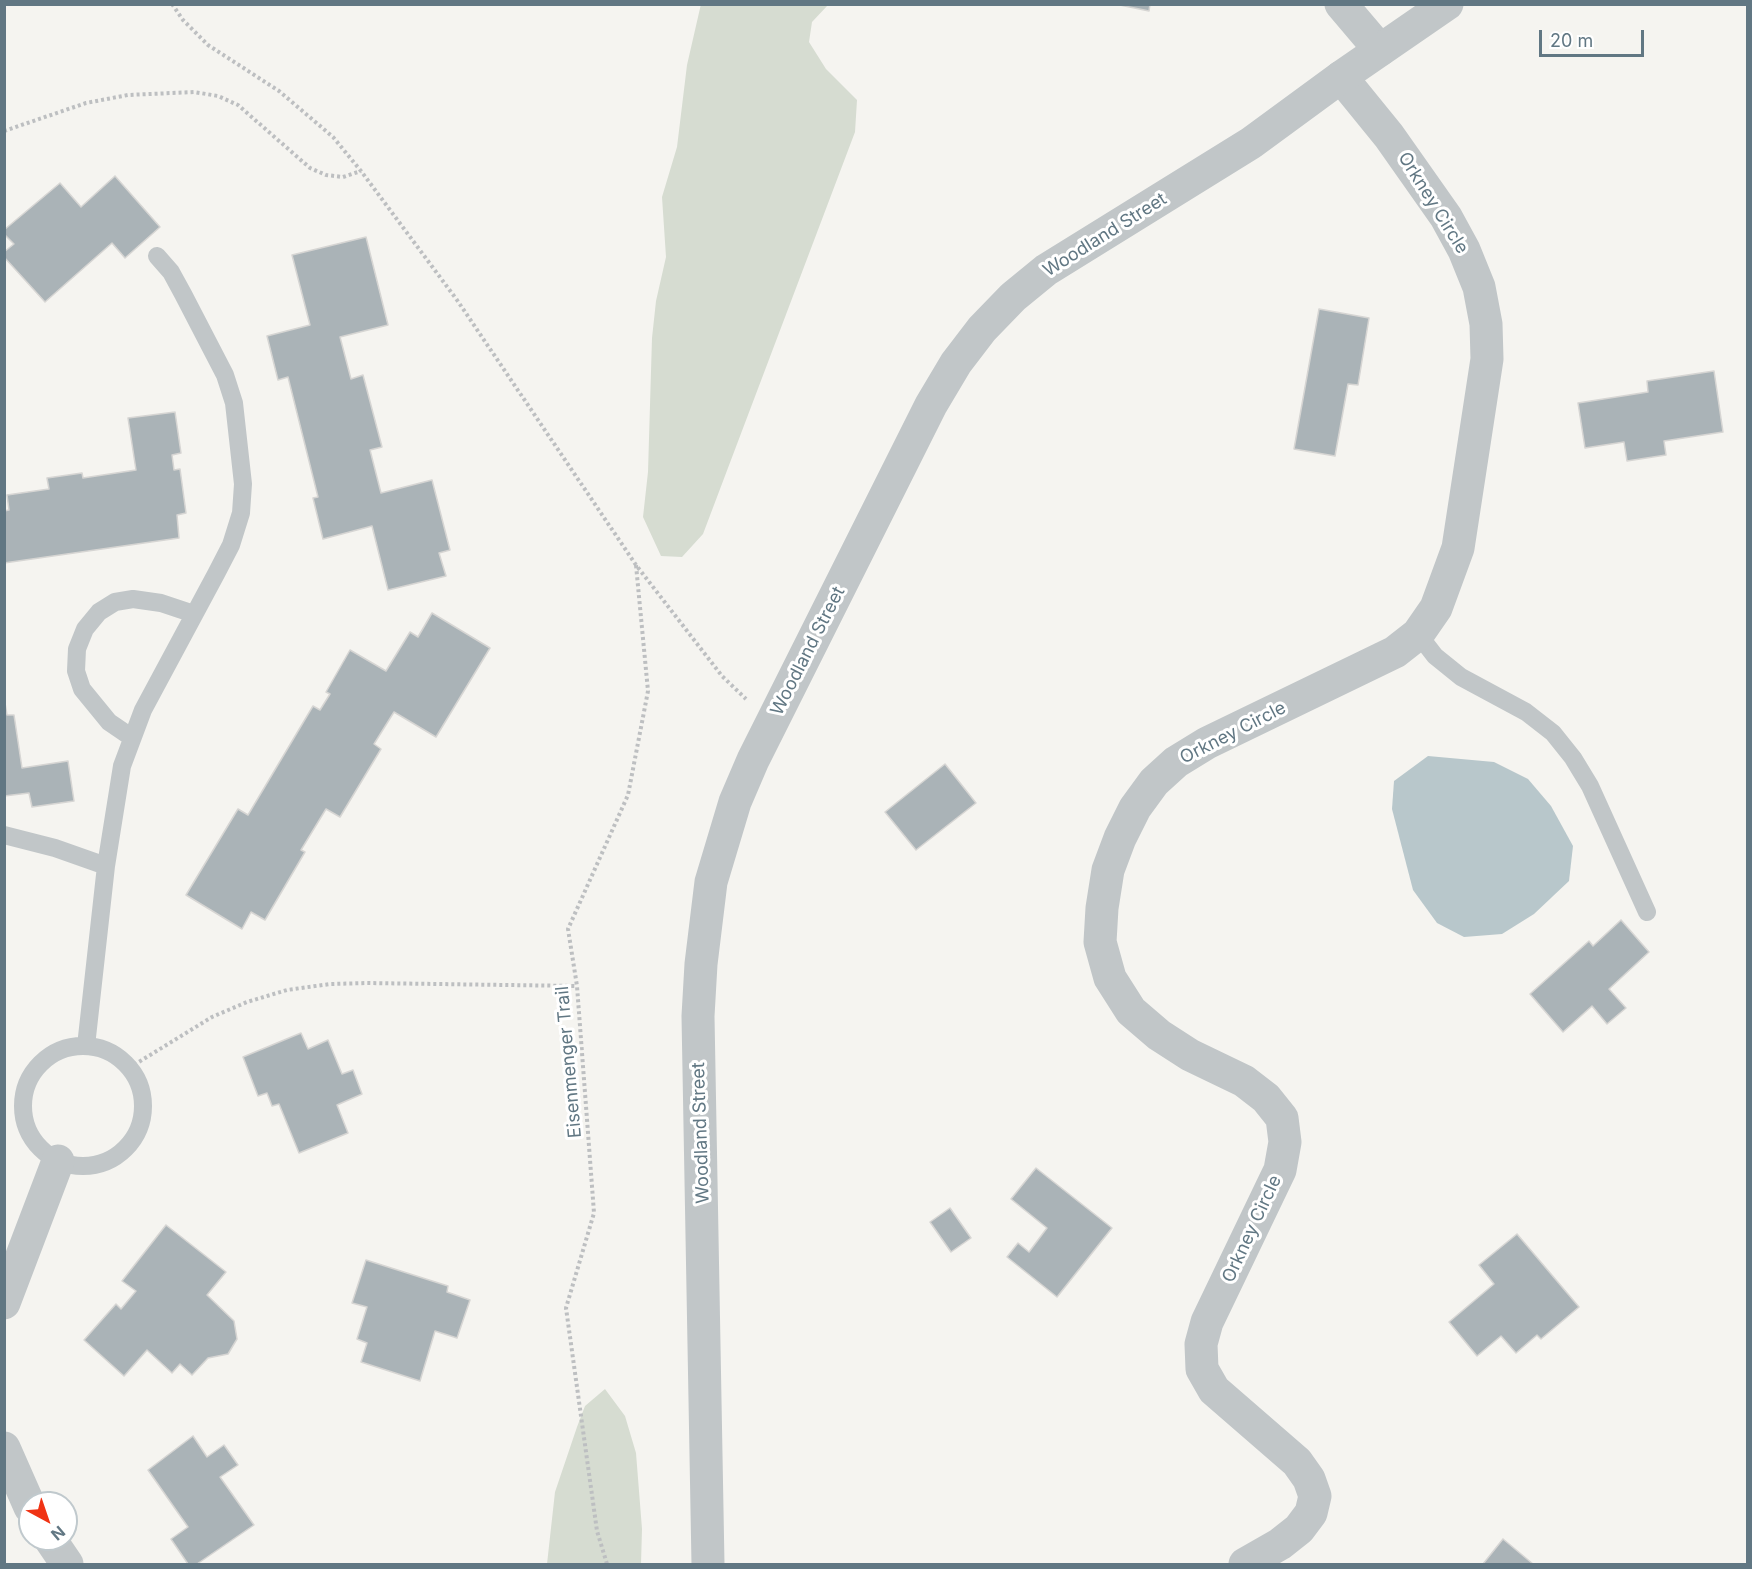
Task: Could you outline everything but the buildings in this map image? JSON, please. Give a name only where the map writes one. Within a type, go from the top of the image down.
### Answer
[{"type":"street","points":[[1341,4],[1380,50]]},
{"type":"street","name":"Woodland Street","points":[[708,1564],[698,1016],[701,964],[711,882],[722,840],[748,771],[931,405],[956,363],[982,329],[1013,297],[1046,270],[1088,242],[1209,171],[1341,76],[1447,4]]},
{"type":"street","name":"Orkney Circle","points":[[1245,1564],[1280,1544],[1299,1529],[1311,1513],[1315,1496],[1309,1479],[1297,1462],[1214,1390],[1202,1369],[1201,1344],[1207,1322],[1280,1170],[1285,1142],[1282,1118],[1266,1098],[1244,1081],[1190,1054],[1160,1035],[1131,1011],[1110,978],[1100,942],[1108,870],[1135,808],[1154,782],[1176,762],[1241,726],[1385,657],[1418,634],[1436,609],[1458,548],[1487,359],[1486,324],[1479,287],[1464,250],[1446,218],[1389,136],[1341,76]]},
{"type":"street","points":[[4,1303],[58,1161]]},
{"type":"street","points":[[4,1448],[23,1491]]},
{"type":"street","points":[[58,1551],[67,1564]]},
{"type":"lane","points":[[86,1046],[106,866],[122,766],[131,737],[157,680],[231,544],[241,513],[243,484],[234,404],[225,375],[171,272],[157,256]]},
{"type":"lane","points":[[131,737],[109,722],[82,689],[76,671],[77,649],[85,628],[99,612],[115,602],[133,599],[161,603],[194,614]]},
{"type":"lane","points":[[1418,634],[1435,656],[1461,677],[1526,712],[1553,733],[1573,758],[1590,786],[1647,912]]},
{"type":"lane","points":[[4,835],[55,848],[106,866]]},
{"type":"lane","points":[[86,1046],[104,1049],[129,1068],[140,1087],[143,1104],[139,1127],[127,1147],[108,1161],[87,1166],[58,1161],[41,1150],[29,1134],[22,1104],[26,1086],[35,1069],[49,1056],[67,1048],[86,1046]]},
{"type":"path","points":[[172,4],[183,20],[208,45],[279,91],[333,137],[458,300],[636,565],[722,676],[754,706],[774,718]]},
{"type":"path","points":[[4,131],[86,103],[128,95],[194,92],[218,96],[238,105],[309,168],[326,175],[343,177],[361,171]]},
{"type":"path","name":"Eisenmenger Trail","points":[[607,1564],[597,1531],[566,1308],[594,1213],[578,986],[568,929],[628,795],[648,691],[636,565]]},
{"type":"path","points":[[129,1068],[212,1017],[247,1002],[287,990],[330,984],[367,983],[578,986]]},
{"type":"shaded area","points":[[701,4],[828,5],[812,22],[809,42],[826,69],[857,100],[855,132],[703,534],[682,557],[661,556],[643,517],[648,472],[652,338],[656,301],[666,257],[662,197],[677,147],[687,65]]},
{"type":"shaded area","points":[[1428,756],[1494,762],[1528,779],[1551,806],[1573,846],[1569,881],[1534,914],[1502,934],[1464,937],[1437,923],[1413,890],[1392,809],[1394,781]]},
{"type":"shaded area","points":[[605,1389],[625,1416],[636,1453],[642,1529],[641,1564],[547,1564],[555,1492],[585,1406]]}]
